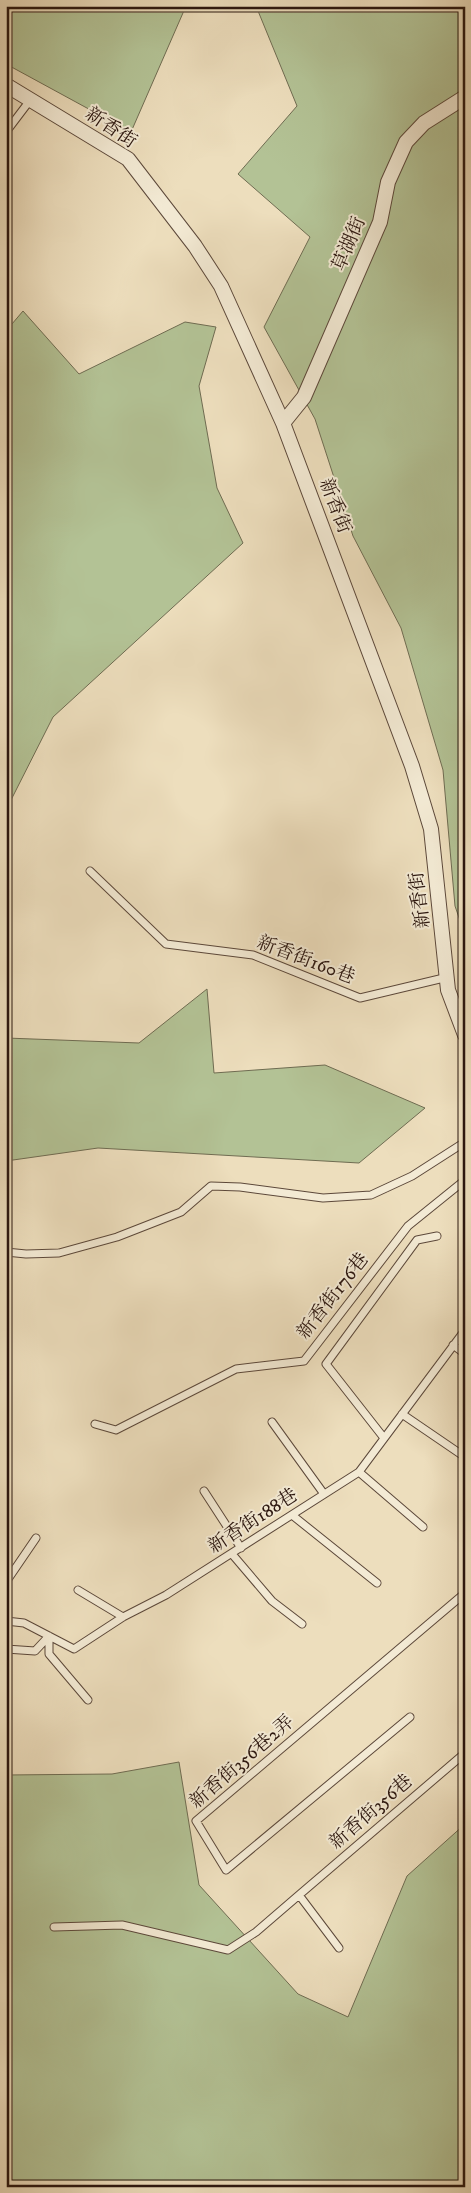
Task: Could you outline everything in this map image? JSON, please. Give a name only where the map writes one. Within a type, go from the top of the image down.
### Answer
[{"type":"street","name":"新香街","points":[[6,85],[32,98],[128,159],[195,246],[221,286],[283,423],[408,757],[431,829],[448,990],[465,1035]]},
{"type":"street","name":"草湖街","points":[[283,423],[304,397],[308,388],[380,222],[388,182],[406,142],[424,123],[465,96]]},
{"type":"lane","points":[[6,132],[32,98]]},
{"type":"lane","name":"新香街160巷","points":[[90,871],[166,944],[253,955],[360,998],[448,977]]},
{"type":"lane","points":[[6,1252],[26,1254],[59,1253],[117,1237],[181,1212],[211,1186],[240,1187],[323,1198],[371,1194],[412,1176],[465,1142]]},
{"type":"lane","name":"新香街176巷","points":[[95,1424],[116,1430],[236,1369],[304,1361],[408,1226],[465,1180]]},
{"type":"lane","points":[[384,1438],[326,1364],[416,1240],[437,1236]]},
{"type":"lane","name":"新香街188巷","points":[[6,1621],[24,1623],[74,1649],[232,1554],[359,1472],[465,1330]]},
{"type":"lane","points":[[453,1345],[465,1354]]},
{"type":"lane","points":[[402,1414],[465,1457]]},
{"type":"lane","points":[[272,1422],[324,1494]]},
{"type":"lane","points":[[359,1472],[423,1527]]},
{"type":"lane","points":[[204,1491],[241,1548]]},
{"type":"lane","points":[[292,1515],[377,1584]]},
{"type":"lane","points":[[6,1582],[36,1538]]},
{"type":"lane","points":[[232,1554],[272,1602],[302,1624]]},
{"type":"lane","points":[[78,1590],[123,1618]]},
{"type":"lane","name":"新香街356巷2弄","points":[[410,1717],[226,1870],[196,1820],[465,1593]]},
{"type":"lane","points":[[6,1649],[35,1651],[49,1636]]},
{"type":"lane","points":[[49,1636],[49,1654],[88,1700]]},
{"type":"lane","name":"新香街356巷","points":[[54,1927],[122,1925],[228,1950],[256,1932],[465,1753]]},
{"type":"lane","points":[[299,1895],[339,1948]]},
{"type":"green space","points":[[6,6],[186,6],[131,132],[6,64]]},
{"type":"green space","points":[[256,6],[465,6],[465,935],[455,906],[443,770],[401,628],[353,536],[315,419],[264,327],[310,237],[238,174],[297,106]]},
{"type":"green space","points":[[23,311],[79,374],[185,322],[216,327],[199,386],[217,488],[243,543],[53,717],[10,802],[6,817],[6,331]]},
{"type":"green space","points":[[207,989],[214,1073],[325,1065],[425,1108],[359,1163],[98,1148],[6,1161],[6,1038],[139,1043]]},
{"type":"green space","points":[[179,1762],[199,1885],[298,1994],[348,2017],[407,1876],[465,1824],[465,2187],[6,2187],[6,1775],[112,1774]]}]
